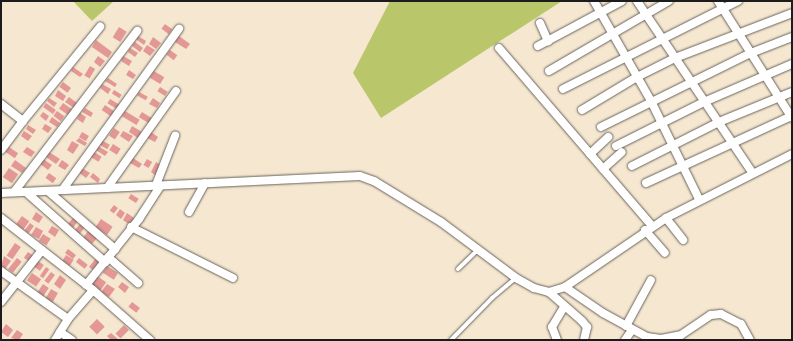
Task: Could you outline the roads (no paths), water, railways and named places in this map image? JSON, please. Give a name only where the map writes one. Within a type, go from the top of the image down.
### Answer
[{"type":"street","points":[[594,1],[651,101],[660,124],[699,199]]},
{"type":"street","points":[[538,46],[622,1]]},
{"type":"street","points":[[637,1],[752,172]]},
{"type":"street","points":[[548,71],[669,1]]},
{"type":"street","points":[[646,183],[792,117],[764,76],[740,33],[718,1]]},
{"type":"street","points":[[563,90],[662,37],[738,1]]},
{"type":"street","points":[[582,110],[637,77],[676,58],[792,13]]},
{"type":"street","points":[[540,23],[548,41]]},
{"type":"street","points":[[1,150],[100,27]]},
{"type":"street","points":[[63,189],[179,30]]},
{"type":"street","points":[[14,192],[137,31]]},
{"type":"street","points":[[601,127],[691,81],[751,53],[792,38]]},
{"type":"street","points":[[500,48],[603,169],[649,228],[665,253]]},
{"type":"street","points":[[616,146],[704,102],[792,64]]},
{"type":"street","points":[[107,188],[176,91]]},
{"type":"street","points":[[632,166],[719,122],[792,92]]},
{"type":"street","points":[[1,104],[23,121]]},
{"type":"street","points":[[55,340],[106,259],[132,227],[159,185],[175,136]]},
{"type":"street","points":[[590,154],[608,137]]},
{"type":"street","points":[[603,169],[622,152]]},
{"type":"street","points":[[549,292],[564,287],[649,228],[699,199],[752,172],[792,154]]},
{"type":"street","points":[[1,193],[360,176],[374,181],[441,222],[516,278],[534,288],[549,292],[564,308],[582,321],[586,328],[584,340]]},
{"type":"street","points":[[189,212],[205,183]]},
{"type":"street","points":[[48,191],[114,249]]},
{"type":"street","points":[[26,192],[106,259],[138,283]]},
{"type":"street","points":[[1,218],[89,288],[150,340]]},
{"type":"street","points":[[666,218],[683,240]]},
{"type":"street","points":[[132,227],[234,278]]},
{"type":"street","points":[[2,299],[17,283],[42,250]]},
{"type":"street","points":[[1,271],[68,319]]},
{"type":"street","points":[[625,340],[651,280]]},
{"type":"street","points":[[564,287],[647,339],[661,339],[681,335],[711,315],[721,314],[741,324],[750,340]]},
{"type":"street","points":[[557,340],[552,327],[564,308]]},
{"type":"street","points":[[60,332],[72,340]]},
{"type":"lane","points":[[458,268],[478,250]]},
{"type":"lane","points":[[451,340],[492,298],[516,278]]}]
